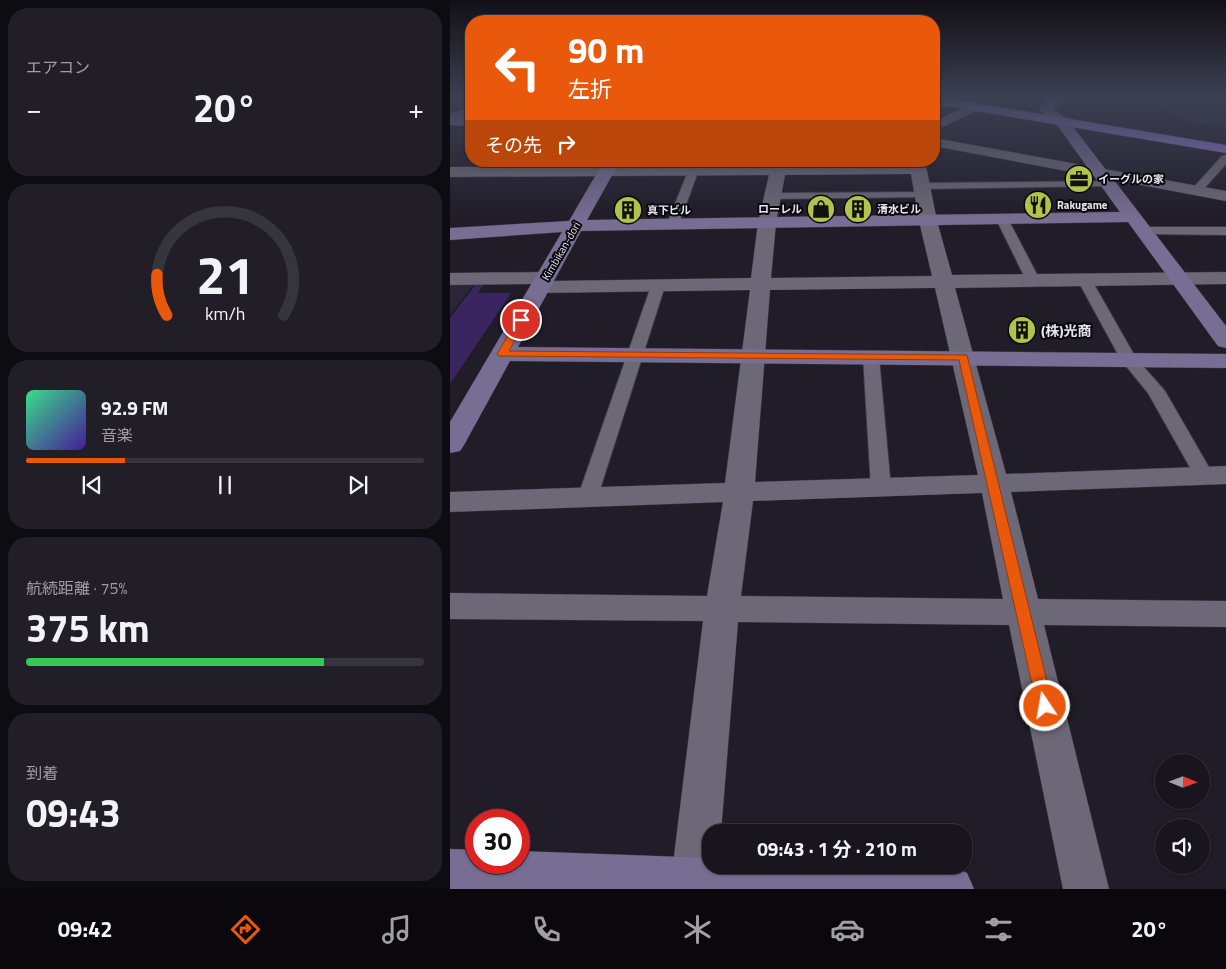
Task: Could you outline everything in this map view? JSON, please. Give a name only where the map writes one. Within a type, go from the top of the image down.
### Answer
[{"type":"highway","points":[[1156,137],[1226,149]]},
{"type":"street","points":[[1074,137],[1226,341]]},
{"type":"street","points":[[940,143],[1104,178],[1197,190],[1226,196]]},
{"type":"street","points":[[450,172],[488,167]]},
{"type":"street","name":"Kimbikan-dori","points":[[450,445],[608,167]]},
{"type":"street","points":[[700,167],[774,187],[922,186],[1002,219],[1138,224]]},
{"type":"street","points":[[450,234],[575,226],[673,224],[774,187],[922,186]]},
{"type":"street","points":[[922,186],[994,482],[1086,889]]},
{"type":"street","points":[[693,884],[722,608],[738,492],[752,356],[774,187]]},
{"type":"street","points":[[450,279],[658,286],[1178,277],[1226,278]]},
{"type":"street","points":[[502,354],[1226,361]]},
{"type":"street","points":[[450,502],[587,499],[994,482],[1215,476]]},
{"type":"street","points":[[450,606],[1226,614]]},
{"type":"street","points":[[452,875],[693,884],[951,889]]},
{"type":"lane","points":[[1197,190],[1226,158]]},
{"type":"lane","points":[[673,224],[696,167]]},
{"type":"lane","points":[[774,187],[922,186],[1104,178]]},
{"type":"lane","points":[[1002,219],[1033,280]]},
{"type":"lane","points":[[1138,224],[1226,230]]},
{"type":"lane","points":[[1084,279],[1129,360],[1156,391],[1215,476]]},
{"type":"lane","points":[[587,499],[658,286]]},
{"type":"lane","points":[[871,357],[882,488]]},
{"type":"shaded area","points":[[450,284],[474,284],[450,315]]},
{"type":"shaded area","points":[[476,284],[484,284],[478,293],[511,293],[450,384],[450,318]]},
{"type":"place","name":"イーグルの家","points":[[1079,179]]},
{"type":"place","name":"Rakugame","points":[[1038,205]]},
{"type":"place","name":"ローレル","points":[[821,209]]},
{"type":"place","name":"清水ビル","points":[[858,209]]},
{"type":"place","name":"真下ビル","points":[[628,210]]},
{"type":"place","name":"(株)光商","points":[[1022,330]]},
{"type":"route","points":[[521,320],[502,354],[964,357],[1045,706]]}]
